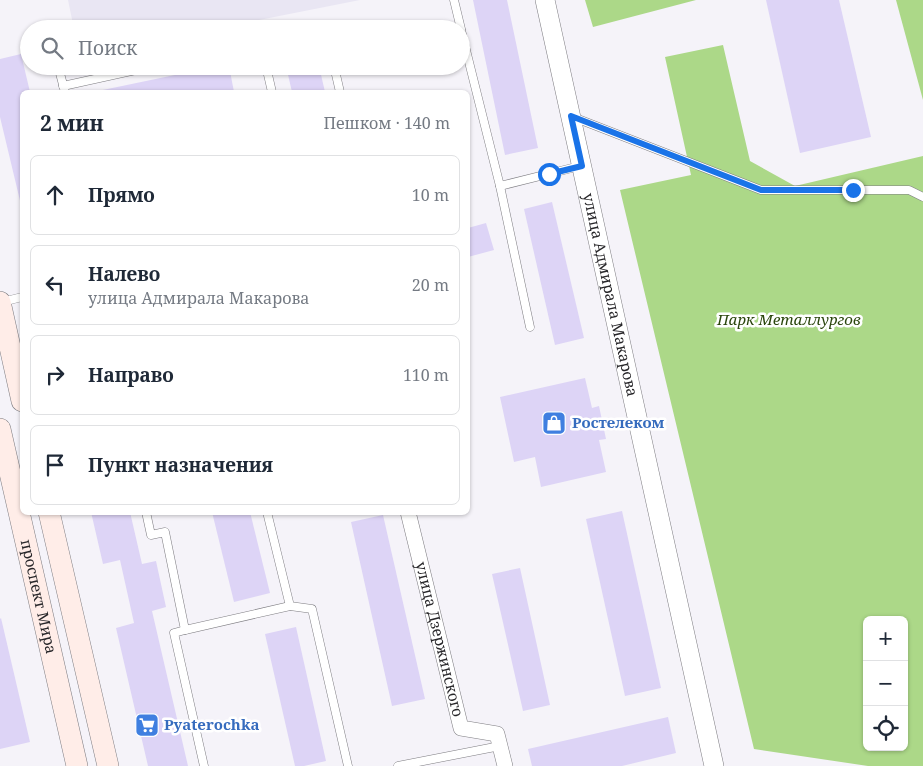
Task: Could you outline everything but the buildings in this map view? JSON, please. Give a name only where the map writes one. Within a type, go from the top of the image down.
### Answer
[{"type":"main road","points":[[0,302],[20,392]]},
{"type":"main road","name":"проспект Мира","points":[[0,429],[77,766]]},
{"type":"main road","name":"проспект Мира","points":[[50,515],[108,766]]},
{"type":"street","name":"улица Адмирала Макарова","points":[[545,0],[714,766]]},
{"type":"street","name":"улица Дзержинского","points":[[409,515],[461,728],[497,734],[500,746]]},
{"type":"street","points":[[500,746],[505,766]]},
{"type":"lane","points":[[454,0],[459,20]]},
{"type":"lane","points":[[470,65],[500,186],[530,327]]},
{"type":"lane","points":[[60,75],[64,89],[119,75]]},
{"type":"lane","points":[[268,75],[272,90]]},
{"type":"lane","points":[[336,75],[340,90]]},
{"type":"lane","points":[[571,116],[761,190],[909,190],[923,197]]},
{"type":"lane","points":[[500,186],[582,166]]},
{"type":"lane","points":[[0,302],[20,297]]},
{"type":"lane","points":[[147,515],[151,535],[165,532],[185,630]]},
{"type":"lane","points":[[268,515],[290,606]]},
{"type":"lane","points":[[204,766],[174,633],[290,606],[312,609],[348,766]]},
{"type":"lane","points":[[398,766],[500,746]]},
{"type":"shaded area","points":[[68,0],[360,0],[259,20],[72,20]]},
{"type":"green space","points":[[585,0],[696,0],[593,27]]},
{"type":"green space","points":[[896,0],[923,0],[923,100]]},
{"type":"green space","name":"Парк Металлургов","points":[[723,45],[750,161],[795,186],[923,156],[923,766],[868,766],[754,749],[620,190],[691,175],[665,57]]},
{"type":"place","name":"Ростелеком","points":[[554,423]]},
{"type":"place","name":"Pyaterochka","points":[[147,725]]},
{"type":"route","points":[[549,174],[582,166],[571,116],[761,190],[853,190]]}]
